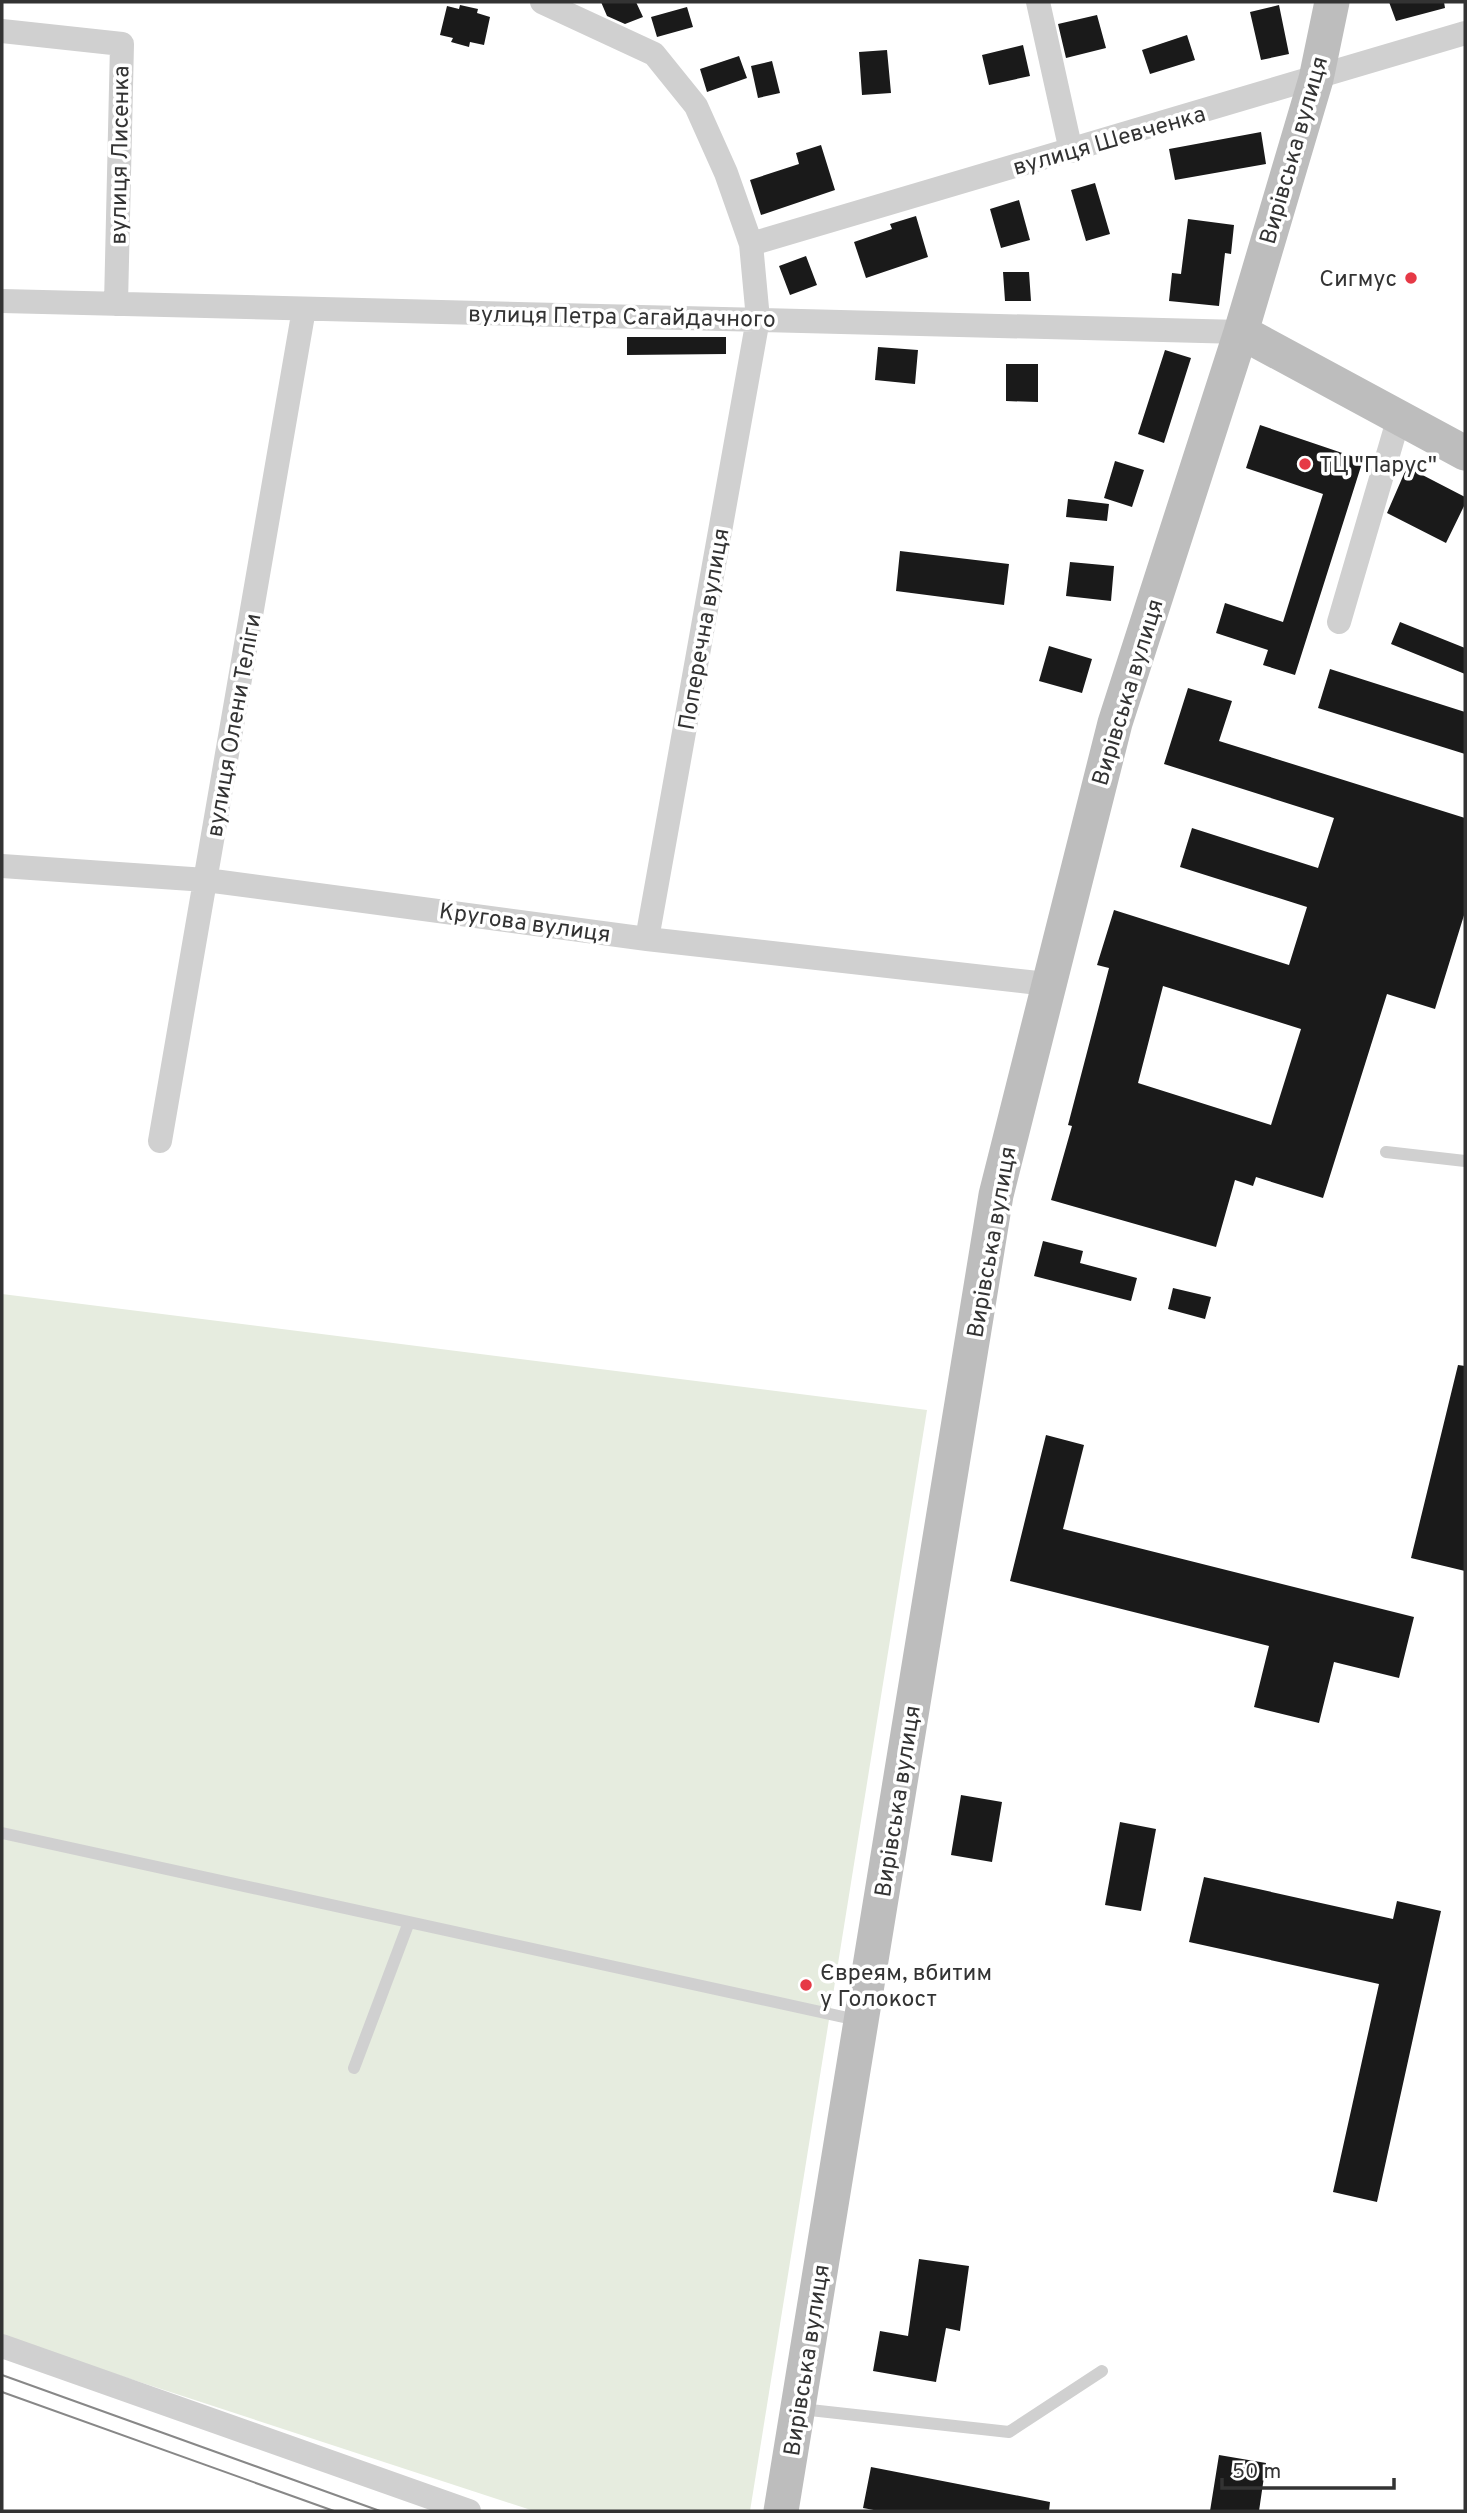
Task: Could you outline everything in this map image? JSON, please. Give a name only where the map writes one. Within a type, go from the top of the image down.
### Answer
[{"type":"main road","name":"Вирівська вулиця","points":[[781,2511],[996,1195],[1047,984],[1115,723],[1241,331],[1316,79],[1332,2]]},
{"type":"main road","points":[[1241,331],[1465,453]]},
{"type":"street","name":"Поперечна вулиця","points":[[542,2],[654,54],[696,106],[726,173],[751,244],[758,319],[647,939]]},
{"type":"street","points":[[1038,2],[1070,151]]},
{"type":"street","name":"вулиця Лисенка","points":[[2,31],[122,44],[116,304]]},
{"type":"street","name":"вулиця Шевченка","points":[[751,244],[1465,33]]},
{"type":"street","name":"вулиця Петра Сагайдачного","points":[[2,301],[1241,331]]},
{"type":"street","name":"вулиця Олени Теліги","points":[[160,1141],[304,309]]},
{"type":"street","points":[[1339,622],[1399,418]]},
{"type":"street","name":"Кругова вулиця","points":[[2,866],[206,880],[647,939],[1047,984]]},
{"type":"street","points":[[2,2346],[469,2511]]},
{"type":"lane","points":[[1386,1152],[1465,1161]]},
{"type":"lane","points":[[2,1833],[861,2021]]},
{"type":"lane","points":[[354,2068],[409,1922]]},
{"type":"lane","points":[[798,2408],[1009,2432],[1102,2371]]},
{"type":"shaded area","points":[[2,1294],[927,1410],[750,2511],[534,2511],[2,2337]]},
{"type":"building","points":[[601,2],[636,2],[643,17],[625,24],[607,16]]},
{"type":"building","points":[[1389,2],[1444,2],[1445,8],[1396,21]]},
{"type":"building","points":[[460,5],[478,9],[477,13],[490,17],[484,45],[470,42],[469,47],[451,42],[453,38],[440,35],[447,6],[459,9]]},
{"type":"building","points":[[1279,5],[1289,54],[1261,60],[1250,12]]},
{"type":"building","points":[[687,7],[693,27],[657,37],[651,17]]},
{"type":"building","points":[[1097,15],[1106,48],[1066,58],[1058,24]]},
{"type":"building","points":[[1187,35],[1195,60],[1150,74],[1142,50]]},
{"type":"building","points":[[1023,45],[1030,76],[989,85],[982,55]]},
{"type":"building","points":[[887,50],[891,93],[862,95],[859,52]]},
{"type":"building","points":[[739,56],[747,78],[707,92],[700,69]]},
{"type":"building","points":[[772,61],[780,93],[758,98],[751,66]]},
{"type":"building","points":[[1261,132],[1266,164],[1175,180],[1169,149]]},
{"type":"building","points":[[821,145],[835,190],[761,215],[750,180],[799,164],[796,153]]},
{"type":"building","points":[[1095,183],[1110,234],[1086,241],[1071,190]]},
{"type":"building","points":[[1019,200],[1030,240],[1001,248],[990,209]]},
{"type":"building","points":[[916,216],[928,257],[866,278],[854,242],[892,229],[890,224]]},
{"type":"building","points":[[1188,219],[1234,225],[1231,254],[1225,253],[1219,306],[1169,301],[1172,273],[1181,274]]},
{"type":"building","points":[[806,256],[817,285],[790,295],[779,266]]},
{"type":"building","points":[[1003,272],[1029,272],[1031,301],[1005,301]]},
{"type":"building","points":[[627,337],[726,337],[726,354],[627,355]]},
{"type":"building","points":[[878,347],[918,350],[915,384],[875,380]]},
{"type":"building","points":[[1165,350],[1191,358],[1164,443],[1138,434]]},
{"type":"building","points":[[1006,364],[1038,364],[1038,402],[1006,401]]},
{"type":"building","points":[[1260,425],[1363,460],[1295,675],[1263,665],[1268,650],[1216,633],[1225,603],[1283,622],[1323,494],[1246,468]]},
{"type":"building","points":[[1115,461],[1144,470],[1132,507],[1104,498]]},
{"type":"building","points":[[1407,467],[1465,497],[1465,504],[1446,543],[1387,513]]},
{"type":"building","points":[[1068,499],[1109,504],[1107,521],[1066,517]]},
{"type":"building","points":[[900,551],[1009,564],[1004,605],[896,591]]},
{"type":"building","points":[[1070,562],[1114,566],[1111,601],[1066,596]]},
{"type":"building","points":[[1400,622],[1465,648],[1465,674],[1391,644]]},
{"type":"building","points":[[1049,646],[1092,659],[1082,693],[1039,681]]},
{"type":"building","points":[[1330,669],[1465,712],[1465,754],[1318,708]]},
{"type":"building","points":[[1188,688],[1232,701],[1219,741],[1465,818],[1465,912],[1435,1009],[1387,994],[1323,1198],[1256,1177],[1253,1186],[1235,1180],[1216,1247],[1051,1200],[1072,1126],[1068,1125],[1109,968],[1097,965],[1114,910],[1289,965],[1307,907],[1180,867],[1192,828],[1318,868],[1334,818],[1164,764]],"holes":[[[1163,986],[1301,1029],[1271,1125],[1138,1083]]]},
{"type":"building","points":[[1043,1241],[1083,1251],[1080,1263],[1137,1278],[1131,1301],[1034,1276]]},
{"type":"building","points":[[1173,1288],[1211,1297],[1205,1319],[1168,1309]]},
{"type":"building","points":[[1458,1365],[1465,1366],[1465,1571],[1411,1558]]},
{"type":"building","points":[[1046,1435],[1084,1445],[1063,1529],[1414,1617],[1399,1678],[1334,1662],[1319,1723],[1254,1707],[1269,1646],[1010,1581]]},
{"type":"building","points":[[961,1795],[1002,1802],[992,1862],[951,1855]]},
{"type":"building","points":[[1120,1822],[1156,1829],[1141,1911],[1105,1905]]},
{"type":"building","points":[[1204,1877],[1393,1919],[1397,1901],[1441,1911],[1377,2202],[1333,2192],[1379,1984],[1189,1942]]},
{"type":"building","points":[[919,2259],[969,2266],[960,2331],[946,2328],[936,2382],[873,2371],[880,2331],[908,2336]]},
{"type":"building","points":[[1219,2455],[1266,2463],[1259,2511],[1210,2511]]},
{"type":"building","points":[[871,2467],[1050,2502],[1049,2511],[879,2511],[863,2508]]},
{"type":"tram line","points":[[2,2375],[380,2511]]},
{"type":"tram line","points":[[2,2392],[334,2511]]},
{"type":"place","name":"Сигмус","points":[[1411,278]]},
{"type":"place","name":"ТЦ \"Парус\"","points":[[1305,464]]},
{"type":"place","name":"Євреям, вбитим у Голокост","points":[[806,1985]]}]
